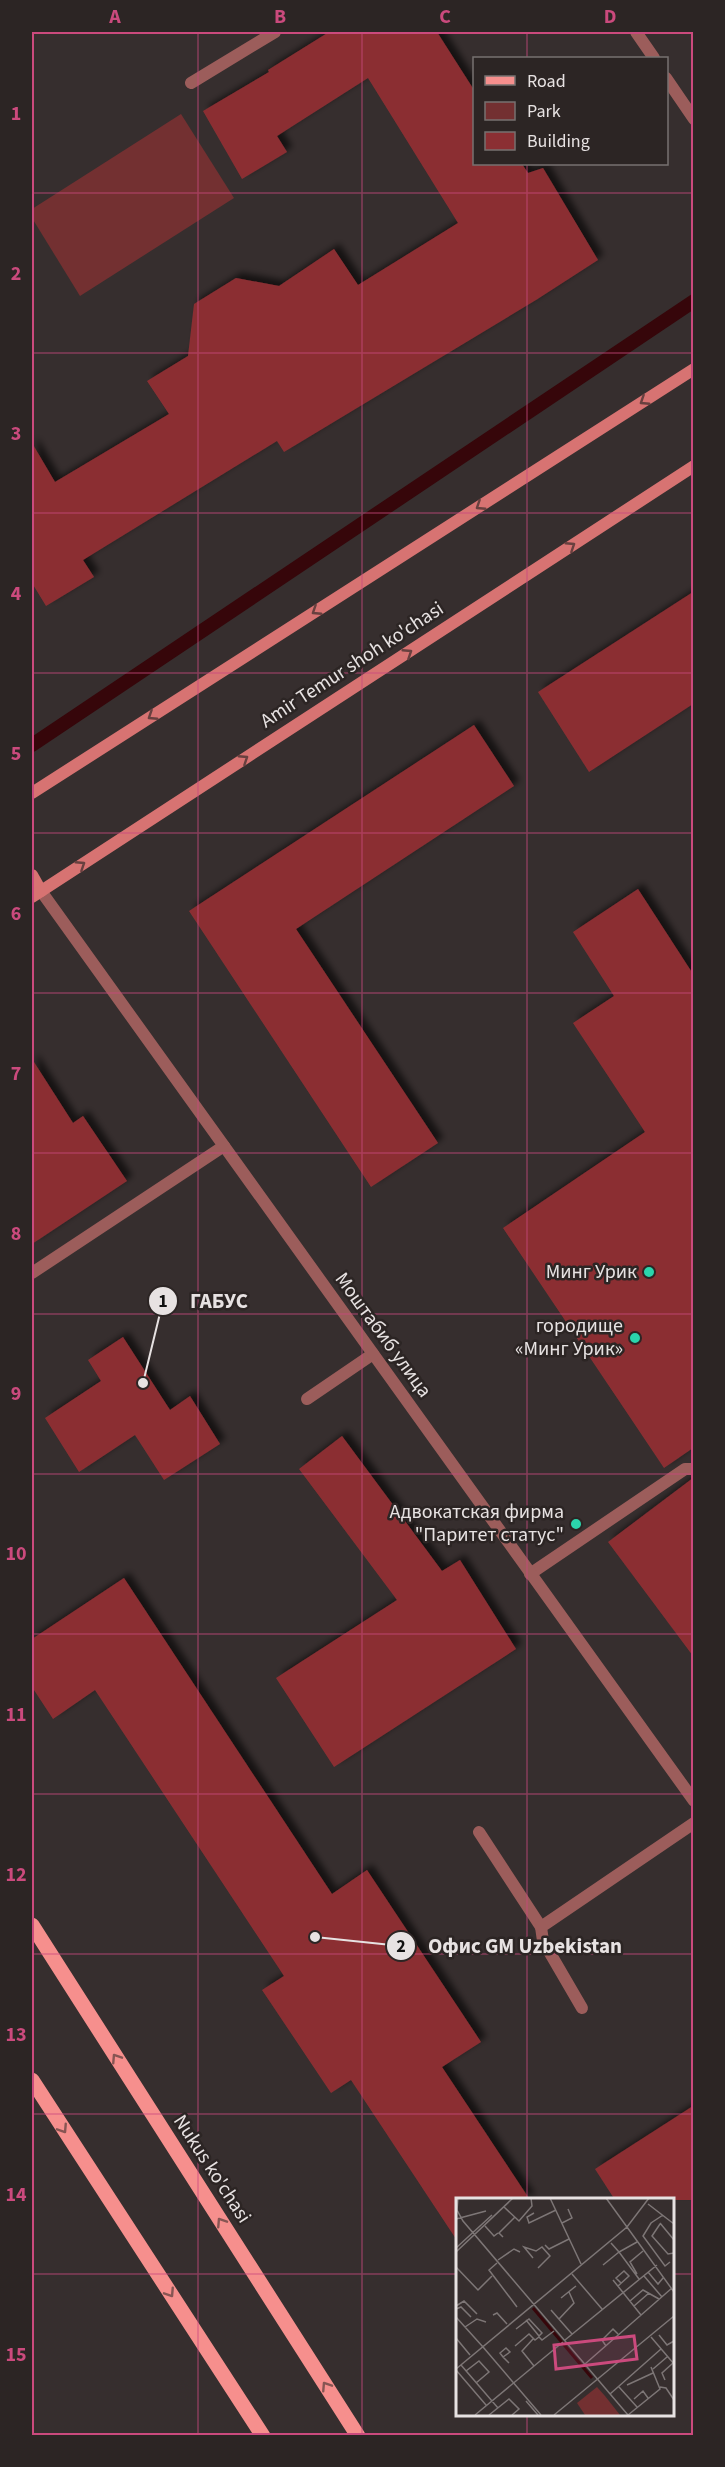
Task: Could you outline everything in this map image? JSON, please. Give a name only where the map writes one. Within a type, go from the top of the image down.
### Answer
[{"type":"main road","points":[[32,793],[693,369]]},
{"type":"main road","name":"Amir Temur shoh ko'chasi","points":[[36,894],[693,466]]},
{"type":"main road","points":[[32,875],[36,894]]},
{"type":"main road","name":"Nukus ko'chasi","points":[[32,1925],[358,2436]]},
{"type":"main road","points":[[32,2080],[263,2436]]},
{"type":"street","points":[[191,83],[274,32]]},
{"type":"street","points":[[636,32],[653,57]]},
{"type":"street","points":[[668,81],[693,120]]},
{"type":"street","name":"Моштабиб улица","points":[[36,894],[224,1146],[693,1801]]},
{"type":"street","points":[[32,1273],[224,1146]]},
{"type":"street","points":[[307,1399],[373,1354]]},
{"type":"street","points":[[530,1574],[685,1469],[693,1469]]},
{"type":"street","points":[[541,1927],[693,1823]]},
{"type":"street","points":[[479,1832],[541,1927],[543,1941],[582,2008]]},
{"type":"green space","points":[[181,114],[234,198],[80,296],[32,218],[32,209]]},
{"type":"building","points":[[329,32],[437,32],[473,88],[473,165],[523,165],[528,173],[543,168],[598,260],[284,452],[277,441],[83,560],[94,577],[46,606],[32,583],[32,443],[55,482],[169,414],[147,381],[188,356],[194,304],[236,278],[279,286],[334,249],[358,285],[458,223],[368,78],[277,136],[287,152],[242,179],[203,111],[269,72],[268,70]]},
{"type":"building","points":[[693,592],[693,704],[589,772],[538,692]]},
{"type":"building","points":[[474,725],[514,786],[296,929],[438,1143],[371,1187],[189,911]]},
{"type":"building","name":"городище «Минг Урик»","points":[[638,889],[693,974],[693,1448],[664,1468],[503,1228],[645,1132],[573,1023],[614,996],[573,932]]},
{"type":"building","points":[[32,1059],[73,1123],[83,1116],[127,1181],[32,1244]]},
{"type":"building","points":[[123,1337],[170,1410],[190,1396],[220,1444],[164,1480],[135,1435],[79,1472],[45,1418],[101,1381],[88,1360]]},
{"type":"building","points":[[342,1436],[442,1571],[460,1560],[516,1649],[334,1767],[276,1678],[397,1600],[299,1469]]},
{"type":"building","points":[[693,1478],[693,1656],[608,1542]]},
{"type":"building","points":[[124,1578],[332,1894],[367,1870],[481,2042],[442,2067],[529,2198],[456,2198],[456,2239],[351,2080],[331,2093],[262,1990],[284,1976],[95,1690],[53,1719],[32,1687],[32,1639]]},
{"type":"building","points":[[693,2106],[693,2200],[614,2198],[595,2169]]},
{"type":"waterway","points":[[32,745],[694,301]]},
{"type":"place","name":"Минг Урик","points":[[649,1272]]},
{"type":"place","name":"городище «Минг Урик»","points":[[635,1338]]},
{"type":"place","name":"ГАБУС","points":[[143,1383]]},
{"type":"place","name":"Адвокатская фирма \"Паритет статус\"","points":[[576,1524]]},
{"type":"place","name":"Офис GM Uzbekistan","points":[[315,1937]]}]
